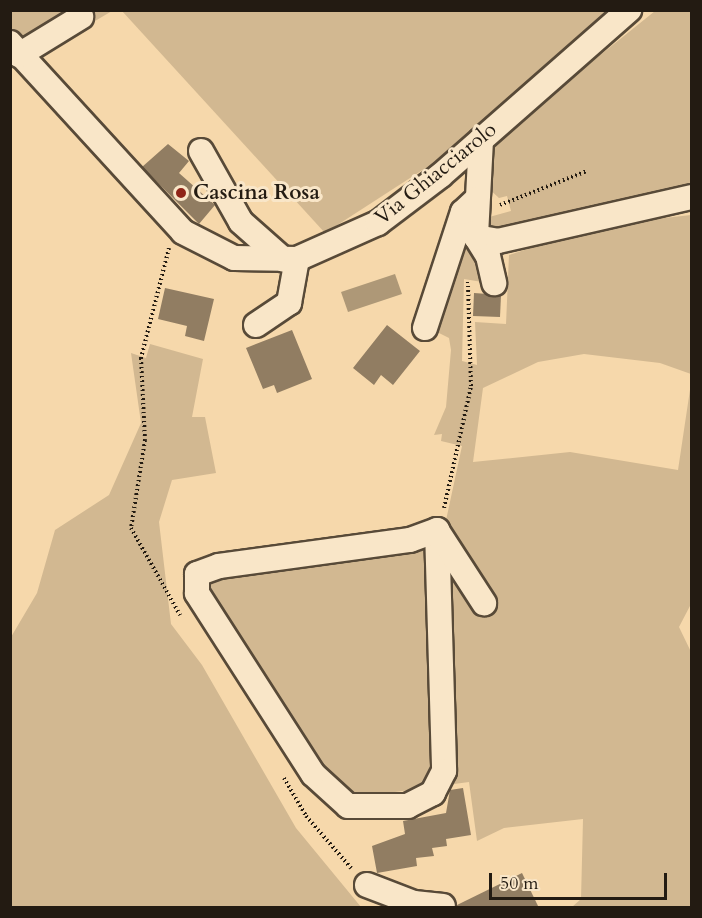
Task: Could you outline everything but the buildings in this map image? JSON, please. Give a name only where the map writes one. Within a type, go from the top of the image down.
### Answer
[{"type":"street","name":"Via Ghiacciarolo","points":[[14,49],[183,232],[234,258],[291,260],[378,223],[481,140],[629,10]]},
{"type":"street","points":[[14,49],[81,17]]},
{"type":"street","points":[[481,140],[476,237],[488,256],[494,283]]},
{"type":"street","points":[[201,151],[241,222],[291,260],[289,303],[256,325]]},
{"type":"street","points":[[476,237],[498,242],[692,197]]},
{"type":"street","points":[[425,328],[463,212],[477,199]]},
{"type":"street","points":[[437,530],[444,771],[433,794],[408,806],[348,806],[313,774],[197,593],[197,574],[219,566],[410,540],[437,530]]},
{"type":"street","points":[[437,530],[484,603]]},
{"type":"street","points":[[367,885],[414,903],[443,906]]},
{"type":"path","points":[[477,199],[491,206],[517,202],[587,171]]},
{"type":"path","points":[[437,530],[471,386],[468,280],[476,237]]},
{"type":"shaded area","points":[[10,11],[112,11],[34,57],[11,28]]},
{"type":"shaded area","points":[[122,11],[614,11],[458,147],[325,233]]},
{"type":"shaded area","points":[[655,11],[691,11],[691,188],[496,234],[489,230],[482,219],[511,211],[507,196],[499,198],[486,186],[491,143]]},
{"type":"shaded area","points":[[691,215],[691,374],[660,363],[584,354],[538,362],[483,388],[473,462],[570,452],[678,470],[691,383],[691,604],[679,627],[692,654],[691,907],[572,907],[581,899],[583,819],[504,828],[477,841],[469,782],[343,799],[201,589],[205,580],[445,525],[462,446],[441,441],[442,434],[434,435],[446,407],[451,350],[449,338],[435,331],[469,218],[488,283],[464,279],[462,361],[477,365],[475,322],[506,324],[509,255],[602,225]]},
{"type":"shaded area","points":[[395,274],[402,294],[348,312],[341,292]]},
{"type":"shaded area","points":[[150,344],[203,359],[192,417],[205,417],[216,473],[172,480],[159,522],[171,624],[202,665],[296,828],[361,907],[11,907],[11,637],[37,593],[55,530],[109,495],[141,423],[131,353],[146,358]]},
{"type":"place","name":"Cascina Rosa","points":[[181,193]]}]
